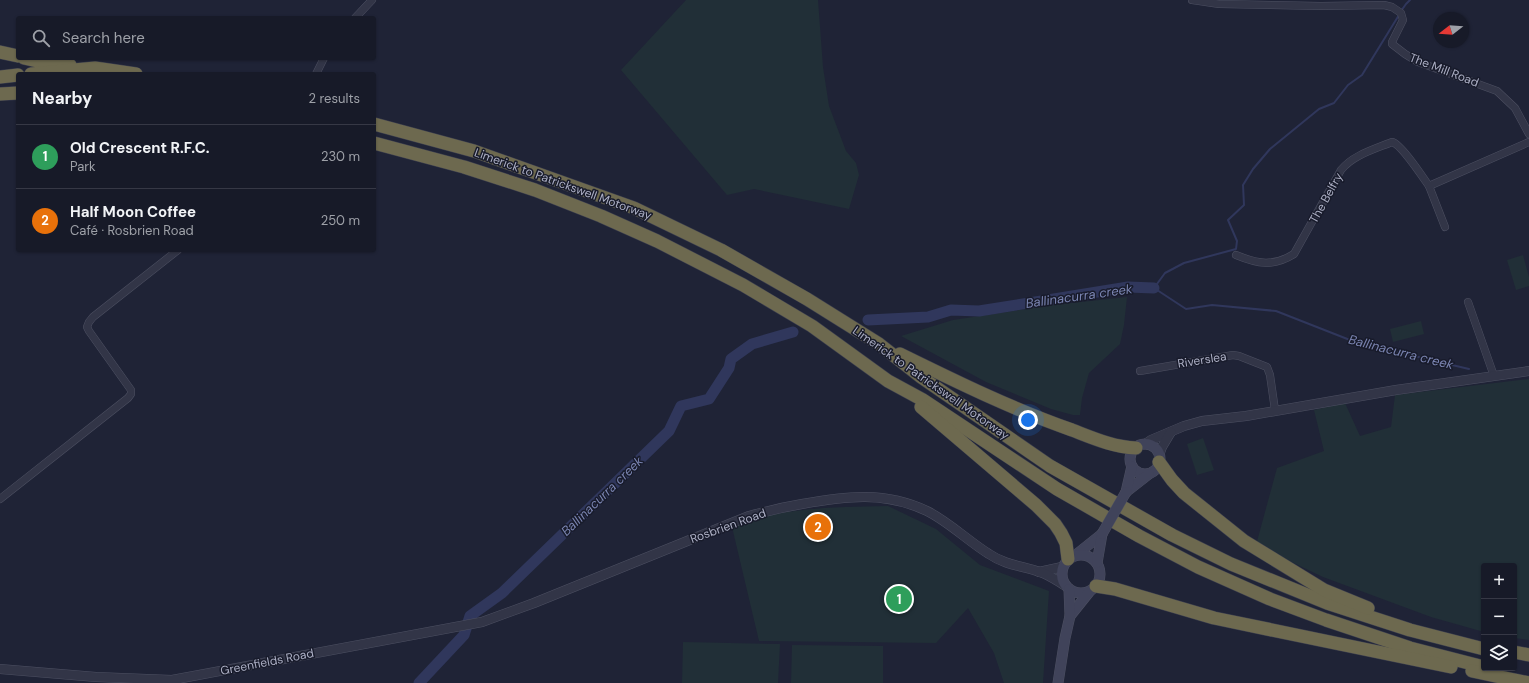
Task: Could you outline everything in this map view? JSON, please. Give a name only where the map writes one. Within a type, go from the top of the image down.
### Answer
[{"type":"highway","points":[[0,52],[16,56]]},
{"type":"highway","points":[[33,60],[122,72]]},
{"type":"highway","points":[[52,72],[95,68]]},
{"type":"highway","points":[[0,77],[16,75]]},
{"type":"highway","name":"Limerick to Patrickswell Motorway","points":[[376,125],[474,150],[634,208],[721,250],[807,299],[879,344],[927,382],[1050,466],[1172,535],[1231,564],[1327,603],[1410,630],[1481,648]]},
{"type":"highway","name":"Limerick to Patrickswell Motorway","points":[[376,144],[464,166],[535,190],[595,213],[657,241],[743,285],[805,322],[888,380],[923,400],[1057,489],[1139,536],[1198,567],[1270,599],[1326,620],[1403,645],[1481,666]]},
{"type":"highway","points":[[879,344],[982,394],[1051,423],[1112,445],[1140,446]]},
{"type":"highway","points":[[888,380],[1036,505],[1062,533],[1066,543],[1069,560]]},
{"type":"highway","points":[[1159,459],[1172,480],[1184,493],[1244,542],[1324,590],[1369,609],[1481,642]]},
{"type":"highway","points":[[1093,588],[1115,588],[1214,618],[1529,683]]},
{"type":"highway","points":[[1517,653],[1529,655]]},
{"type":"highway","points":[[1517,656],[1529,658]]},
{"type":"highway","points":[[1502,671],[1529,677]]},
{"type":"main road","points":[[1126,492],[1156,469],[1159,459],[1153,448],[1140,446],[1131,454],[1130,462],[1139,473],[1149,474]]},
{"type":"main road","points":[[1070,616],[1093,588],[1100,575],[1097,563],[1102,534],[1126,492],[1132,466]]},
{"type":"main road","points":[[1058,683],[1070,616],[1067,587],[1061,573],[1069,560],[1102,534]]},
{"type":"main road","points":[[1069,560],[1088,556],[1097,563]]},
{"type":"main road","points":[[1067,587],[1079,593],[1093,588]]},
{"type":"street","points":[[357,16],[372,0]]},
{"type":"street","name":"The Mill Road","points":[[1192,0],[1219,4],[1321,6],[1384,5],[1392,7],[1401,13],[1403,20],[1392,44],[1418,62],[1497,91],[1515,108],[1529,134]]},
{"type":"street","points":[[317,72],[323,60]]},
{"type":"street","name":"The Belfry","points":[[1236,255],[1264,263],[1284,260],[1294,254],[1346,163],[1369,151],[1392,142],[1396,143],[1404,152],[1429,186],[1445,227]]},
{"type":"street","points":[[1429,186],[1529,142]]},
{"type":"street","points":[[0,499],[128,398],[131,394],[131,390],[87,327],[93,317],[175,252]]},
{"type":"street","points":[[1468,302],[1494,376]]},
{"type":"street","name":"Riverslea","points":[[1140,371],[1204,359],[1233,355],[1239,356],[1266,367],[1270,375],[1275,410]]},
{"type":"street","points":[[1140,446],[1184,426],[1202,421],[1246,416],[1366,394],[1529,371]]},
{"type":"street","points":[[1159,459],[1162,447],[1171,432]]},
{"type":"street","name":"Rosbrien Road","points":[[460,625],[494,618],[534,603],[744,517],[784,507],[854,496],[882,498],[910,504],[928,512],[989,555],[1011,565],[1039,572],[1067,587]]},
{"type":"street","name":"Rosbrien Road","points":[[1039,572],[1069,560]]},
{"type":"street","name":"Greenfields Road","points":[[0,669],[96,677],[172,680],[460,625]]},
{"type":"shaded area","points":[[686,0],[818,0],[823,67],[829,106],[846,151],[856,163],[859,175],[849,209],[754,189],[727,195],[621,70]]},
{"type":"shaded area","points":[[1523,255],[1529,277],[1529,286],[1516,290],[1507,260]]},
{"type":"shaded area","points":[[1127,297],[1120,344],[1089,373],[1082,398],[1080,415],[1073,415],[1051,409],[986,382],[901,336],[953,320],[1053,305]]},
{"type":"shaded area","points":[[1421,321],[1424,334],[1393,342],[1390,329]]},
{"type":"shaded area","points":[[1529,379],[1529,640],[1517,638],[1517,563],[1481,563],[1481,631],[1431,617],[1323,577],[1256,545],[1277,468],[1324,451],[1314,410],[1345,403],[1360,436],[1391,427],[1395,395]]},
{"type":"shaded area","points":[[1203,438],[1214,470],[1197,475],[1187,444]]},
{"type":"shaded area","points":[[888,506],[936,529],[980,565],[1049,591],[1043,683],[1004,683],[994,653],[968,608],[936,643],[759,641],[732,527],[769,515],[808,509]]},
{"type":"shaded area","points":[[683,642],[780,644],[778,683],[682,683]]},
{"type":"shaded area","points":[[792,645],[883,646],[883,683],[791,683]]},
{"type":"waterway","points":[[1401,11],[1410,0]]},
{"type":"waterway","points":[[1399,15],[1362,75],[1348,85],[1334,103],[1319,109],[1270,149],[1253,169],[1243,185],[1244,205],[1228,220],[1237,241],[1236,249],[1184,263],[1165,273],[1154,288],[1186,309],[1212,305],[1276,311],[1355,342],[1469,369]]},
{"type":"waterway","name":"Ballinacurra creek","points":[[868,320],[928,317],[951,310],[979,311],[1128,287],[1154,288]]},
{"type":"waterway","name":"Ballinacurra creek","points":[[419,683],[464,635],[470,616],[502,593],[669,431],[681,406],[709,399],[729,368],[731,359],[752,344],[793,332]]},
{"type":"place","name":"Half Moon Coffee","points":[[818,527]]},
{"type":"place","name":"Old Crescent R.F.C.","points":[[899,599]]}]
